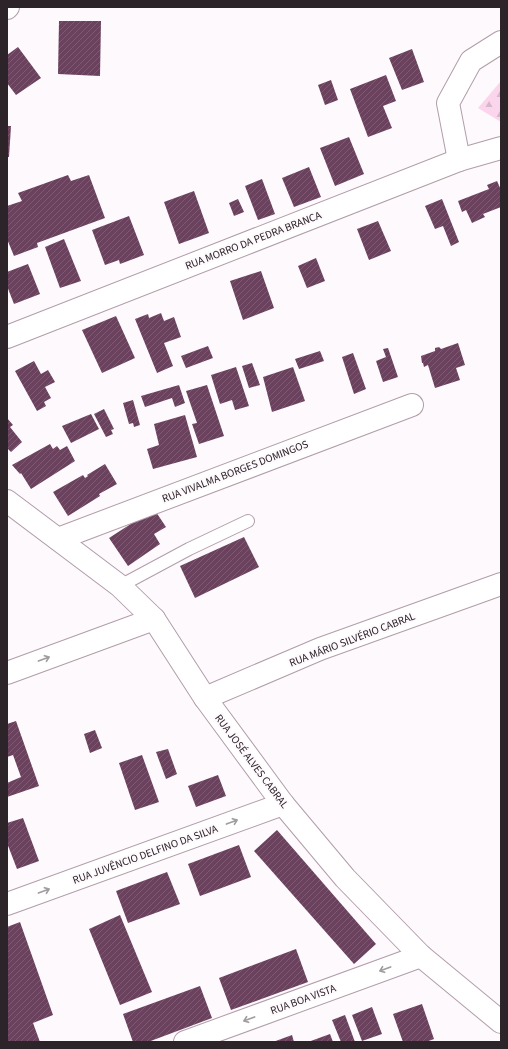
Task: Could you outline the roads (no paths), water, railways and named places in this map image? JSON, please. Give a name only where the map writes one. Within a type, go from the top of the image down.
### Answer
[{"type":"street","points":[[458,160],[448,103],[471,61],[501,42]]},
{"type":"street","name":"RUA MORRO DA PEDRA BRANCA","points":[[7,337],[458,160],[501,148]]},
{"type":"street","name":"RUA VIVALMA BORGES DOMINGOS","points":[[58,539],[412,405]]},
{"type":"street","name":"RUA JOSÉ ALVES CABRAL","points":[[7,501],[120,586],[154,619],[205,698],[283,804],[345,878],[421,956],[501,1022]]},
{"type":"street","name":"RUA MÁRIO SILVÉRIO CABRAL","points":[[205,698],[320,649],[501,584]]},
{"type":"street","points":[[7,673],[154,619]]},
{"type":"street","name":"RUA JUVÊNCIO DELFINO DA SILVA","points":[[7,904],[283,804]]},
{"type":"street","name":"RUA BOA VISTA","points":[[185,1042],[421,956]]},
{"type":"lane","points":[[120,586],[189,549],[248,521]]}]
